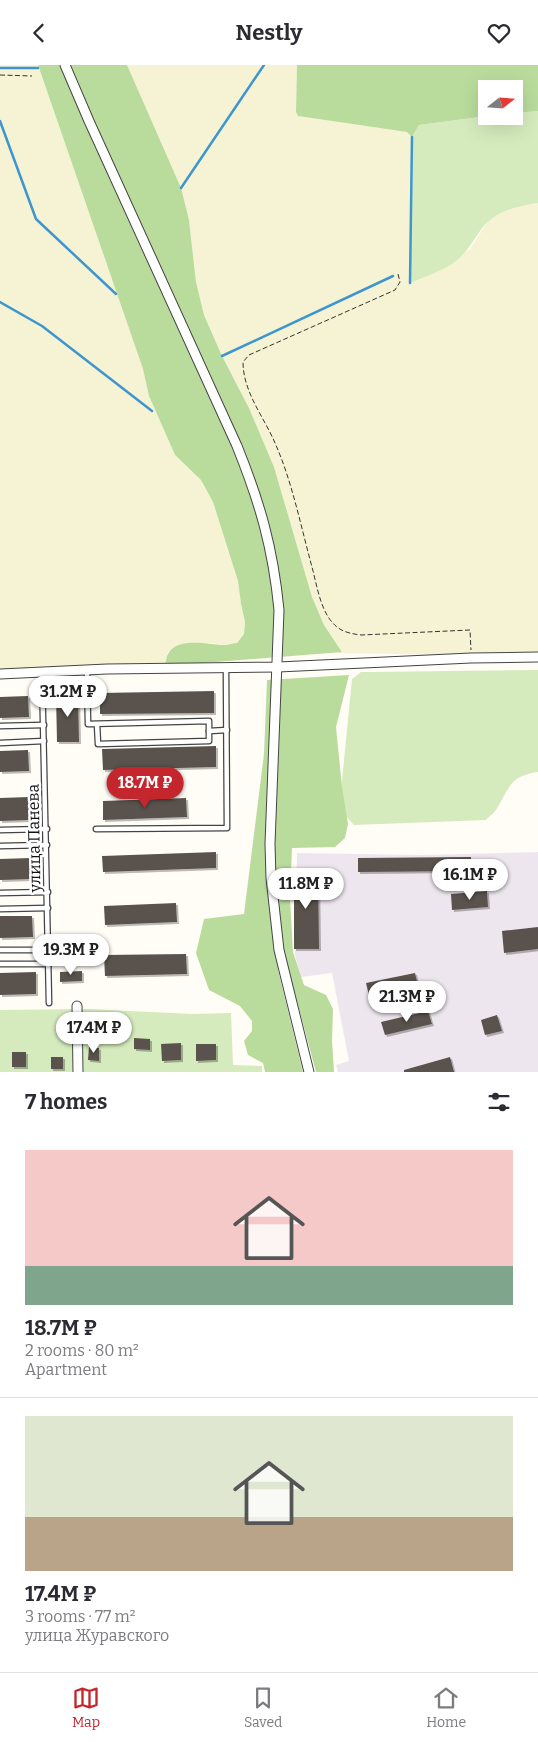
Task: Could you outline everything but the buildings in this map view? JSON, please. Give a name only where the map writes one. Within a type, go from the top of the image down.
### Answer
[{"type":"street","points":[[65,65],[88,121],[237,446],[268,532],[279,610],[270,844],[271,878],[279,950],[309,1072]]},
{"type":"street","points":[[0,674],[87,670],[278,667],[471,658],[538,657]]},
{"type":"street","points":[[77,1006],[78,1072]]},
{"type":"lane","points":[[96,829],[227,828],[226,667]]},
{"type":"lane","points":[[87,670],[88,724],[209,721],[209,741],[98,744],[97,724]]},
{"type":"lane","name":"улица Панева","points":[[42,672],[49,1003]]},
{"type":"lane","points":[[0,726],[44,725]]},
{"type":"lane","points":[[209,731],[227,731]]},
{"type":"lane","points":[[0,743],[44,741]]},
{"type":"lane","points":[[0,830],[46,829]]},
{"type":"lane","points":[[0,846],[47,845]]},
{"type":"lane","points":[[0,893],[48,892]]},
{"type":"lane","points":[[0,909],[48,908]]},
{"type":"lane","points":[[0,950],[48,950]]},
{"type":"lane","points":[[0,964],[49,964]]},
{"type":"path","points":[[0,75],[32,76]]},
{"type":"path","points":[[398,274],[400,282],[395,290],[249,355],[243,362],[243,371],[254,403],[275,441],[284,464],[318,591],[327,615],[337,627],[346,633],[361,635],[470,630],[471,658]]},
{"type":"shaded area","points":[[0,65],[38,65],[143,369],[149,396],[175,455],[201,480],[213,502],[238,581],[245,622],[244,634],[237,643],[225,645],[210,643],[168,652],[165,666],[0,671]]},
{"type":"shaded area","points":[[127,65],[297,65],[296,112],[298,116],[408,132],[412,137],[410,283],[470,249],[488,221],[500,213],[520,206],[538,203],[538,654],[331,653],[342,651],[324,625],[312,597],[274,467],[249,408],[222,356],[204,315],[196,282],[189,220]]},
{"type":"shaded area","points":[[538,852],[538,1072],[338,1072],[336,1065],[349,1061],[332,973],[301,977],[295,955],[297,853],[423,855]]},
{"type":"green space","points":[[38,65],[127,65],[181,188],[189,220],[196,282],[204,315],[222,356],[249,408],[274,467],[312,597],[324,625],[342,652],[165,666],[166,658],[172,648],[179,645],[186,643],[225,645],[237,643],[244,634],[245,622],[238,581],[213,502],[201,480],[175,455],[149,396],[143,369]]},
{"type":"green space","points":[[297,65],[538,65],[538,111],[523,112],[523,80],[478,80],[478,117],[419,125],[412,137],[407,132],[298,116],[296,112]]},
{"type":"green space","points":[[538,111],[538,203],[520,206],[490,220],[466,252],[456,261],[410,283],[412,137],[419,125],[478,117],[478,125],[523,125],[523,112]]},
{"type":"green space","points":[[538,670],[538,772],[522,776],[516,780],[508,788],[495,811],[486,820],[354,825],[344,814],[340,801],[352,679],[361,672]]},
{"type":"green space","points":[[349,675],[336,727],[348,824],[345,838],[335,847],[292,848],[290,899],[293,952],[304,985],[326,995],[333,1009],[334,1072],[316,1072],[286,960],[279,960],[278,970],[303,1072],[265,1072],[263,1063],[248,1055],[244,1041],[252,1031],[252,1021],[240,1006],[209,990],[196,953],[204,919],[244,914],[264,754],[267,680]]},
{"type":"green space","points":[[87,1009],[193,1014],[231,1013],[233,1065],[262,1066],[262,1072],[0,1072],[0,1010]]},
{"type":"waterway","points":[[181,188],[264,65]]},
{"type":"waterway","points":[[0,68],[38,68]]},
{"type":"waterway","points":[[0,121],[36,219],[116,294]]},
{"type":"waterway","points":[[410,283],[412,137]]},
{"type":"waterway","points":[[222,356],[393,276]]},
{"type":"waterway","points":[[0,302],[42,326],[152,411]]}]
